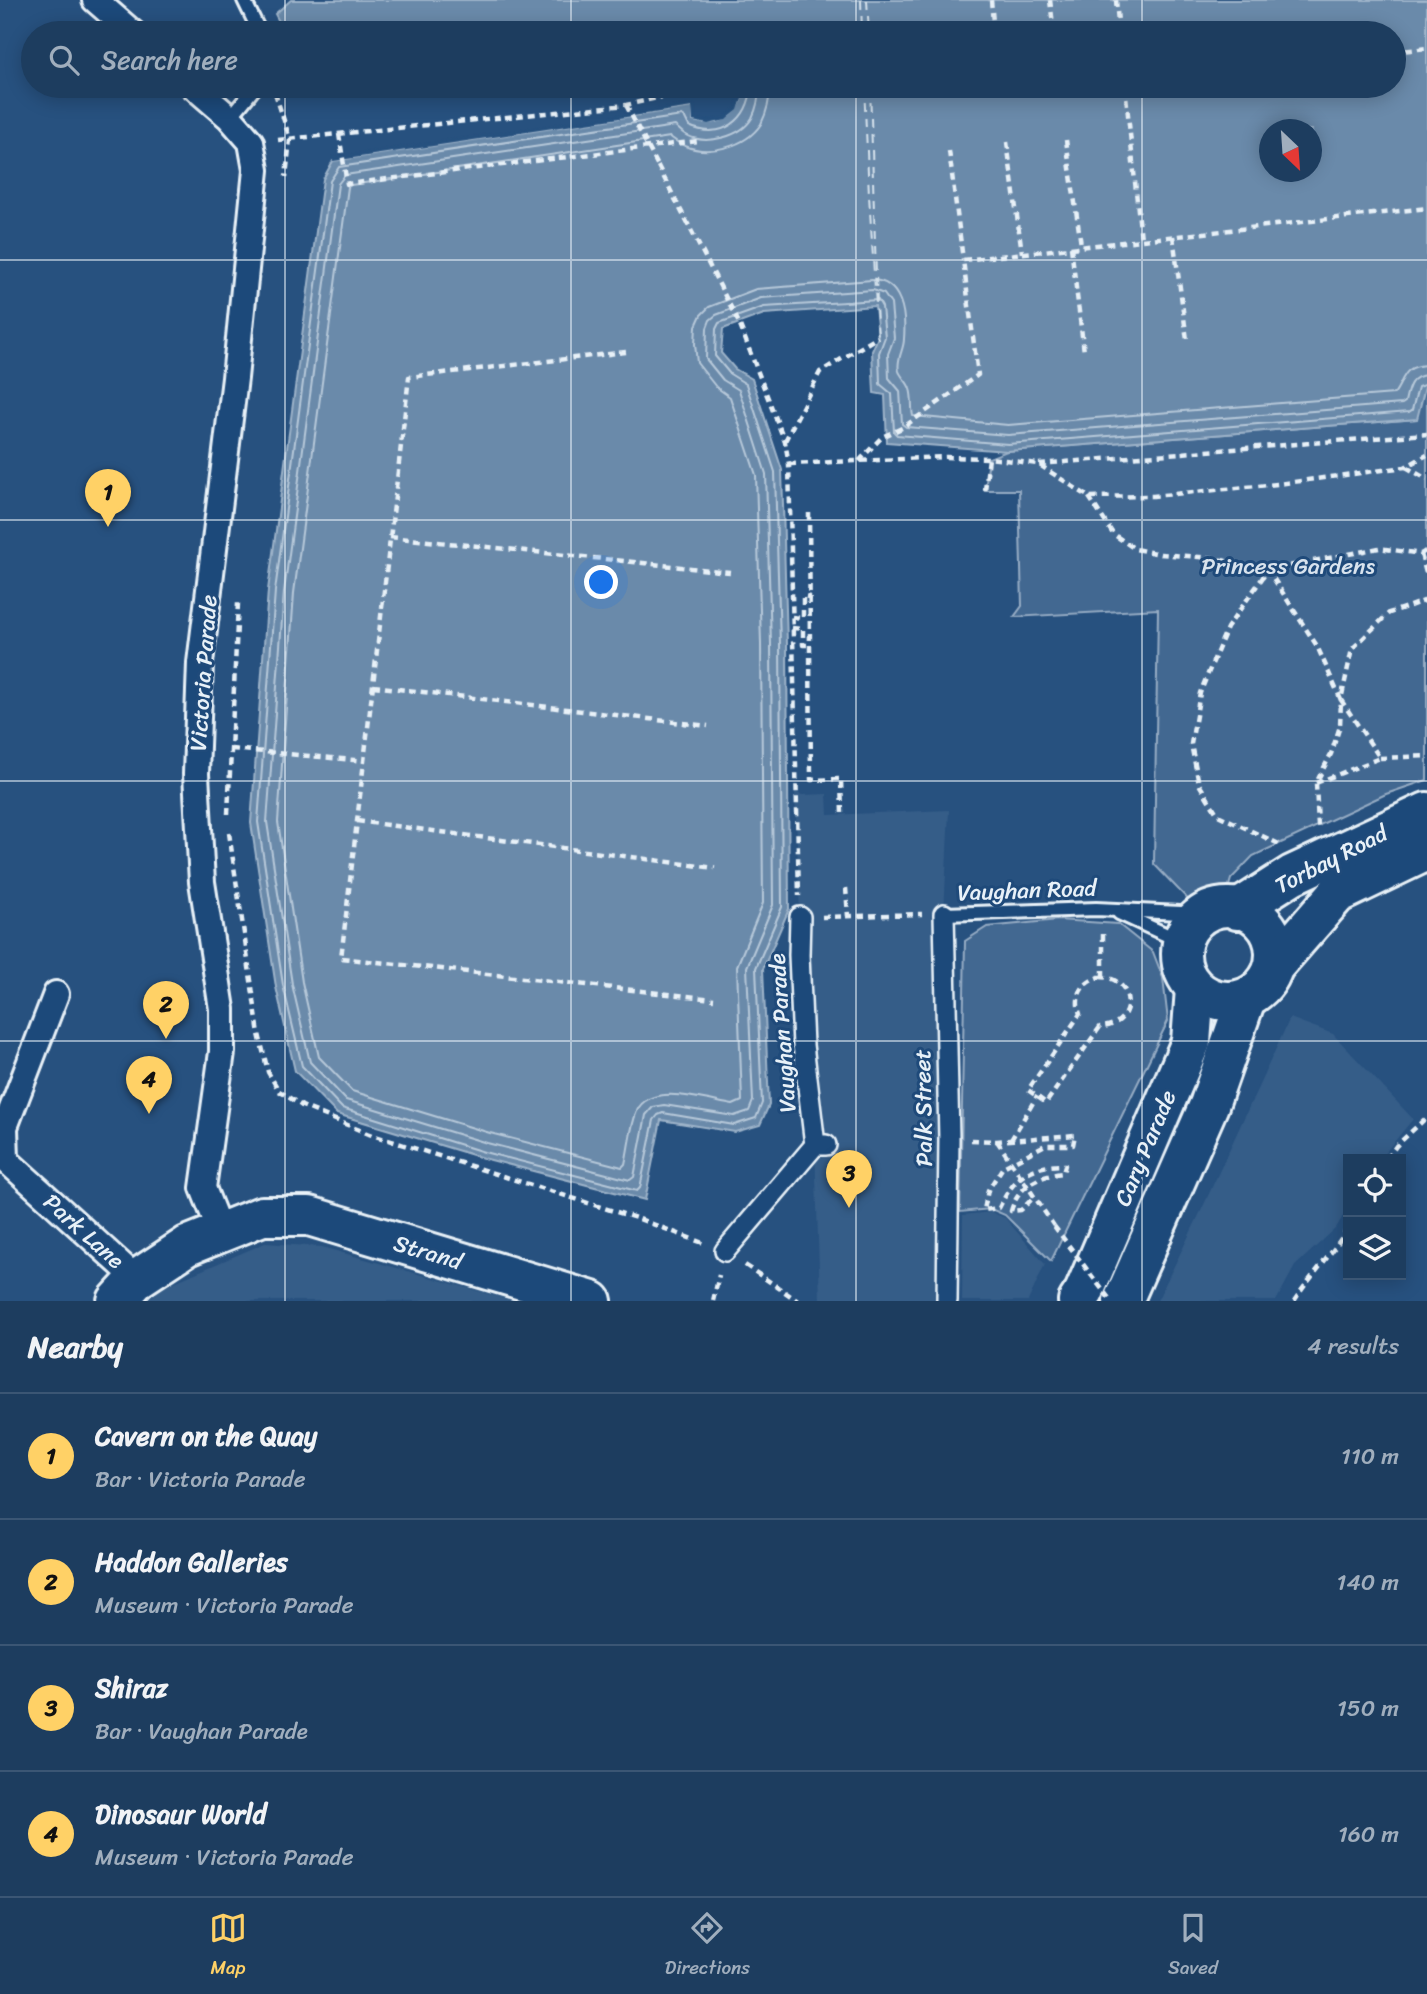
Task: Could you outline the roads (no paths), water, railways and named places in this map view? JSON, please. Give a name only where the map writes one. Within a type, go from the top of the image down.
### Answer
[{"type":"main road","name":"Torbay Road","points":[[1207,922],[1292,875],[1427,812]]},
{"type":"main road","name":"Torbay Road","points":[[1275,965],[1337,894],[1427,851]]},
{"type":"main road","points":[[1255,914],[1274,938],[1275,965],[1262,988],[1246,999],[1227,1002],[1205,996],[1195,989],[1182,967],[1207,922],[1255,914]]},
{"type":"main road","name":"Cary Parade","points":[[1078,1301],[1191,1042],[1195,989]]},
{"type":"main road","name":"Cary Parade","points":[[1123,1301],[1209,1105],[1246,999]]},
{"type":"main road","name":"Strand","points":[[221,1233],[262,1216],[309,1216],[592,1301]]},
{"type":"main road","points":[[127,1290],[187,1246],[221,1233]]},
{"type":"street","points":[[94,0],[119,21]]},
{"type":"street","name":"Victoria Parade","points":[[207,98],[230,118],[251,142],[256,170],[235,378],[200,663],[195,774],[202,883],[222,1009],[222,1052],[203,1188],[221,1233]]},
{"type":"street","name":"Palk Street","points":[[944,914],[948,1139],[947,1301]]},
{"type":"street","name":"Vaughan Parade","points":[[725,1251],[821,1145],[803,1045],[800,917]]},
{"type":"street","name":"Park Lane","points":[[56,994],[5,1127],[6,1160],[127,1290]]},
{"type":"lane","points":[[244,0],[254,21]]},
{"type":"lane","points":[[230,118],[246,98]]},
{"type":"lane","name":"Vaughan Road","points":[[944,914],[1107,909],[1207,922]]},
{"type":"lane","name":"Vaughan Road","points":[[1107,909],[1207,922]]},
{"type":"water","points":[[291,0],[1427,0],[1427,379],[1417,419],[1007,451],[887,442],[885,395],[874,393],[872,351],[878,337],[875,306],[764,314],[723,329],[721,353],[735,369],[752,379],[782,470],[787,644],[789,909],[763,969],[769,1105],[760,1125],[735,1132],[661,1120],[645,1200],[483,1158],[337,1114],[295,1071],[276,987],[251,823],[268,590],[323,179],[333,161],[693,107],[693,121],[713,123],[735,112],[741,98],[1406,98],[1406,21],[279,21],[275,14]]},
{"type":"place","name":"Cavern on the Quay","points":[[108,527]]},
{"type":"place","name":"Haddon Galleries","points":[[166,1039]]},
{"type":"place","name":"Dinosaur World","points":[[149,1114]]},
{"type":"place","name":"Shiraz","points":[[849,1208]]},
{"type":"park label","name":"Princess Gardens","points":[[1288,566]]}]
